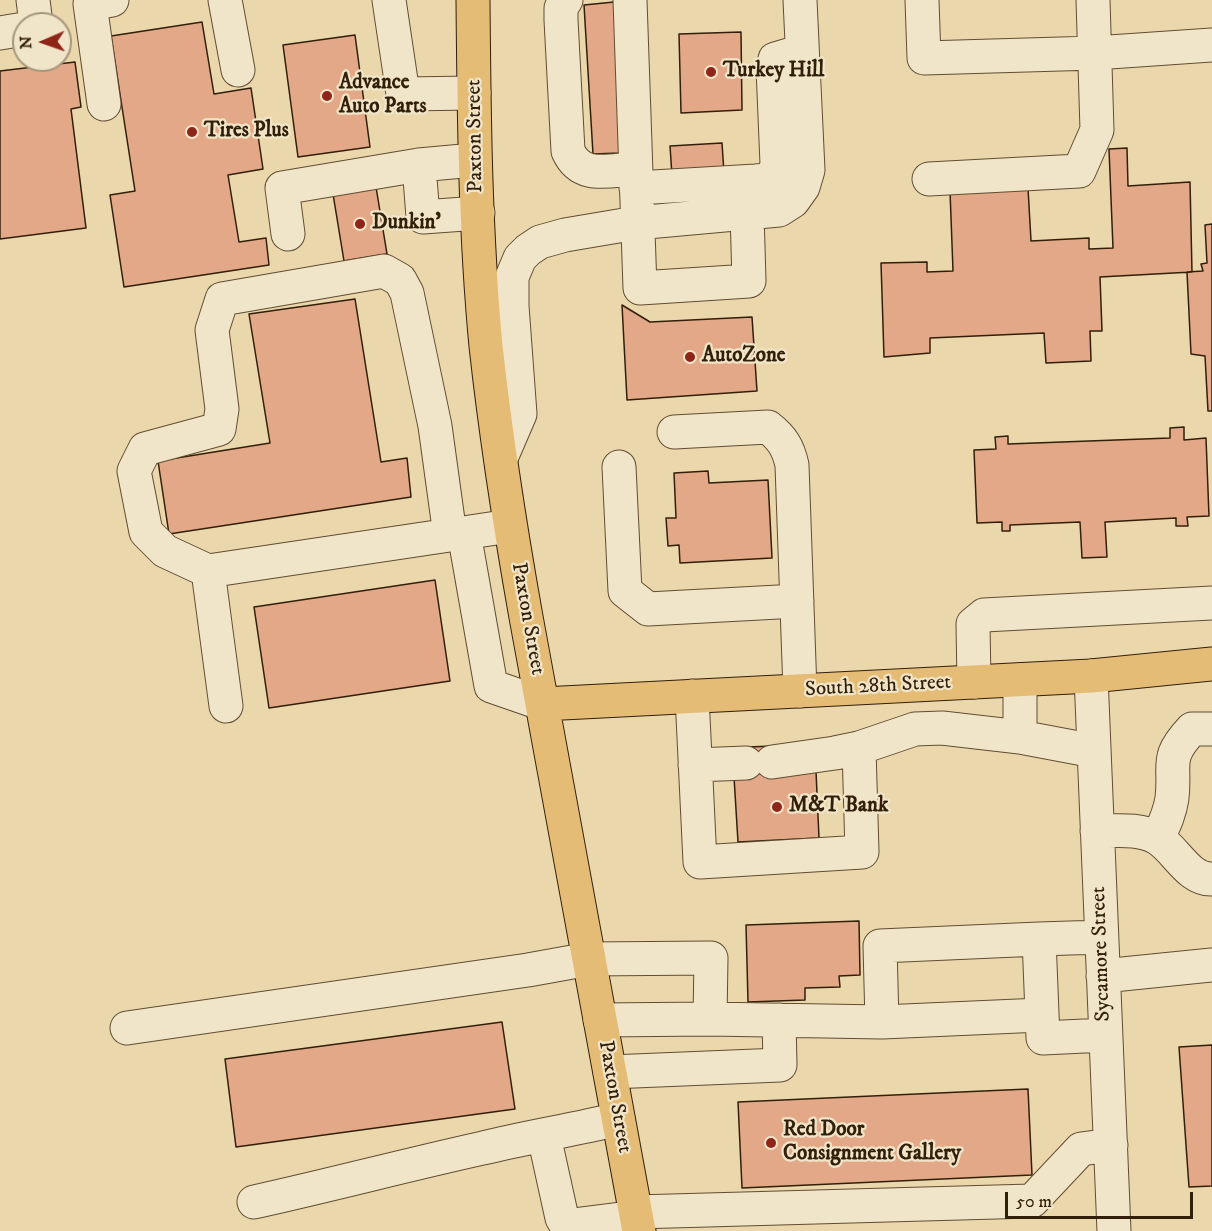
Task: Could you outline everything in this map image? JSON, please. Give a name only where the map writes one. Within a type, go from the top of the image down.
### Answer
[{"type":"main road","name":"Paxton Street","points":[[473,0],[474,160],[486,345],[510,526],[637,1220]]},
{"type":"main road","name":"South 28th Street","points":[[543,704],[1091,676],[1212,664]]},
{"type":"street","points":[[104,104],[90,4],[112,0]]},
{"type":"street","points":[[225,0],[238,70]]},
{"type":"street","points":[[389,0],[403,94],[474,93]]},
{"type":"street","points":[[566,0],[561,8],[561,20],[568,151],[580,168],[590,171],[635,178],[756,182],[766,180],[774,175],[777,164],[773,68],[776,59],[802,51]]},
{"type":"street","points":[[630,0],[639,288],[749,281],[747,212]]},
{"type":"street","points":[[501,458],[520,414],[512,277],[520,258],[540,242],[636,223],[779,210],[793,201],[803,187],[808,170],[808,153],[800,0]]},
{"type":"street","points":[[922,0],[924,58],[1095,53],[1212,45]]},
{"type":"street","points":[[929,179],[1079,171],[1097,130],[1093,0]]},
{"type":"street","points":[[288,234],[282,188],[420,165],[474,160]]},
{"type":"street","points":[[420,165],[423,217],[478,213]]},
{"type":"street","points":[[510,526],[457,534],[208,570],[165,551],[146,532],[134,471],[145,449],[219,429],[222,409],[212,330],[222,299],[384,271],[400,280],[407,293],[457,534],[491,686],[543,704]]},
{"type":"street","points":[[674,432],[768,427],[780,436],[788,449],[792,465],[800,691]]},
{"type":"street","points":[[619,467],[625,591],[640,603],[648,609],[797,601]]},
{"type":"street","points":[[208,570],[226,706]]},
{"type":"street","points":[[974,682],[973,624],[984,615],[1212,603]]},
{"type":"street","name":"Sycamore Street","points":[[1091,676],[1114,1231]]},
{"type":"street","points":[[1020,680],[1020,737]]},
{"type":"street","points":[[692,696],[700,862],[862,852],[859,748]]},
{"type":"street","points":[[695,765],[759,763],[835,753],[859,748],[915,729],[942,728],[1020,737],[1094,751]]},
{"type":"street","points":[[1158,838],[1168,816],[1172,797],[1171,766],[1178,744],[1192,729],[1212,729]]},
{"type":"street","points":[[1097,831],[1141,831],[1158,838],[1188,869],[1208,880],[1212,879]]},
{"type":"street","points":[[882,1022],[880,946],[1101,937]]},
{"type":"street","points":[[1039,939],[1042,1038],[1105,1035]]},
{"type":"street","points":[[127,1028],[528,970],[589,959],[711,958],[710,1019]]},
{"type":"street","points":[[1103,976],[1212,965]]},
{"type":"street","points":[[600,1020],[882,1022],[1041,1015]]},
{"type":"street","points":[[610,1072],[780,1065],[779,1020]]},
{"type":"street","points":[[254,1202],[343,1183],[484,1147],[618,1119]]},
{"type":"street","points":[[544,1136],[562,1218],[565,1223],[573,1225],[1032,1201],[1081,1149],[1111,1146]]},
{"type":"building","points":[[614,2],[620,153],[593,154],[584,5]]},
{"type":"building","name":"Tires Plus","points":[[202,22],[214,94],[251,88],[263,169],[228,175],[239,242],[266,238],[269,265],[124,287],[110,195],[135,191],[111,36]]},
{"type":"building","name":"Turkey Hill","points":[[741,32],[742,110],[681,113],[679,34]]},
{"type":"building","name":"Advance Auto Parts","points":[[355,35],[370,147],[298,157],[283,45]]},
{"type":"building","points":[[72,62],[75,62],[81,107],[71,109],[86,228],[0,239],[0,71],[72,72]]},
{"type":"building","points":[[722,143],[724,173],[672,176],[670,146]]},
{"type":"building","points":[[1127,148],[1128,186],[1190,182],[1192,272],[1100,277],[1102,331],[1090,331],[1091,361],[1046,363],[1044,333],[930,338],[930,353],[884,357],[881,263],[927,262],[927,272],[953,271],[950,191],[1028,188],[1031,241],[1089,238],[1089,249],[1113,248],[1109,149]]},
{"type":"building","name":"Dunkin'","points":[[376,187],[387,254],[344,261],[333,194]]},
{"type":"building","points":[[1212,224],[1212,411],[1208,411],[1205,356],[1191,354],[1187,272],[1203,271],[1201,264],[1207,263],[1205,225]]},
{"type":"building","points":[[355,299],[381,462],[407,458],[411,497],[169,534],[158,461],[270,443],[249,314]]},
{"type":"building","name":"AutoZone","points":[[622,305],[650,322],[752,317],[757,391],[627,400]]},
{"type":"building","points":[[1184,427],[1184,440],[1206,438],[1209,516],[1187,517],[1188,526],[1176,526],[1176,518],[1105,522],[1107,557],[1082,558],[1080,522],[1010,525],[1010,531],[1002,531],[1002,522],[977,523],[974,450],[996,449],[995,437],[1008,436],[1008,444],[1170,438],[1170,428]]},
{"type":"building","points":[[708,471],[709,483],[768,480],[772,558],[680,563],[679,545],[668,546],[666,518],[676,518],[674,473]]},
{"type":"building","points":[[435,580],[450,681],[269,708],[254,607]]},
{"type":"building","name":"M&T Bank","points":[[774,746],[816,771],[819,838],[738,842],[734,777],[748,747]]},
{"type":"building","points":[[859,921],[860,975],[839,976],[840,987],[805,988],[805,1000],[748,1002],[746,925]]},
{"type":"building","points":[[502,1022],[515,1109],[236,1147],[225,1059]]},
{"type":"building","points":[[1212,1045],[1212,1186],[1189,1187],[1179,1047]]},
{"type":"building","points":[[1028,1089],[1032,1175],[742,1188],[738,1102]]},
{"type":"place","name":"Turkey Hill","points":[[711,72]]},
{"type":"place","name":"Advance Auto Parts","points":[[327,96]]},
{"type":"place","name":"Tires Plus","points":[[192,132]]},
{"type":"place","name":"Dunkin'","points":[[360,224]]},
{"type":"place","name":"AutoZone","points":[[690,357]]},
{"type":"place","name":"M&T Bank","points":[[777,807]]},
{"type":"place","name":"Red Door Consignment Gallery","points":[[771,1143]]}]
